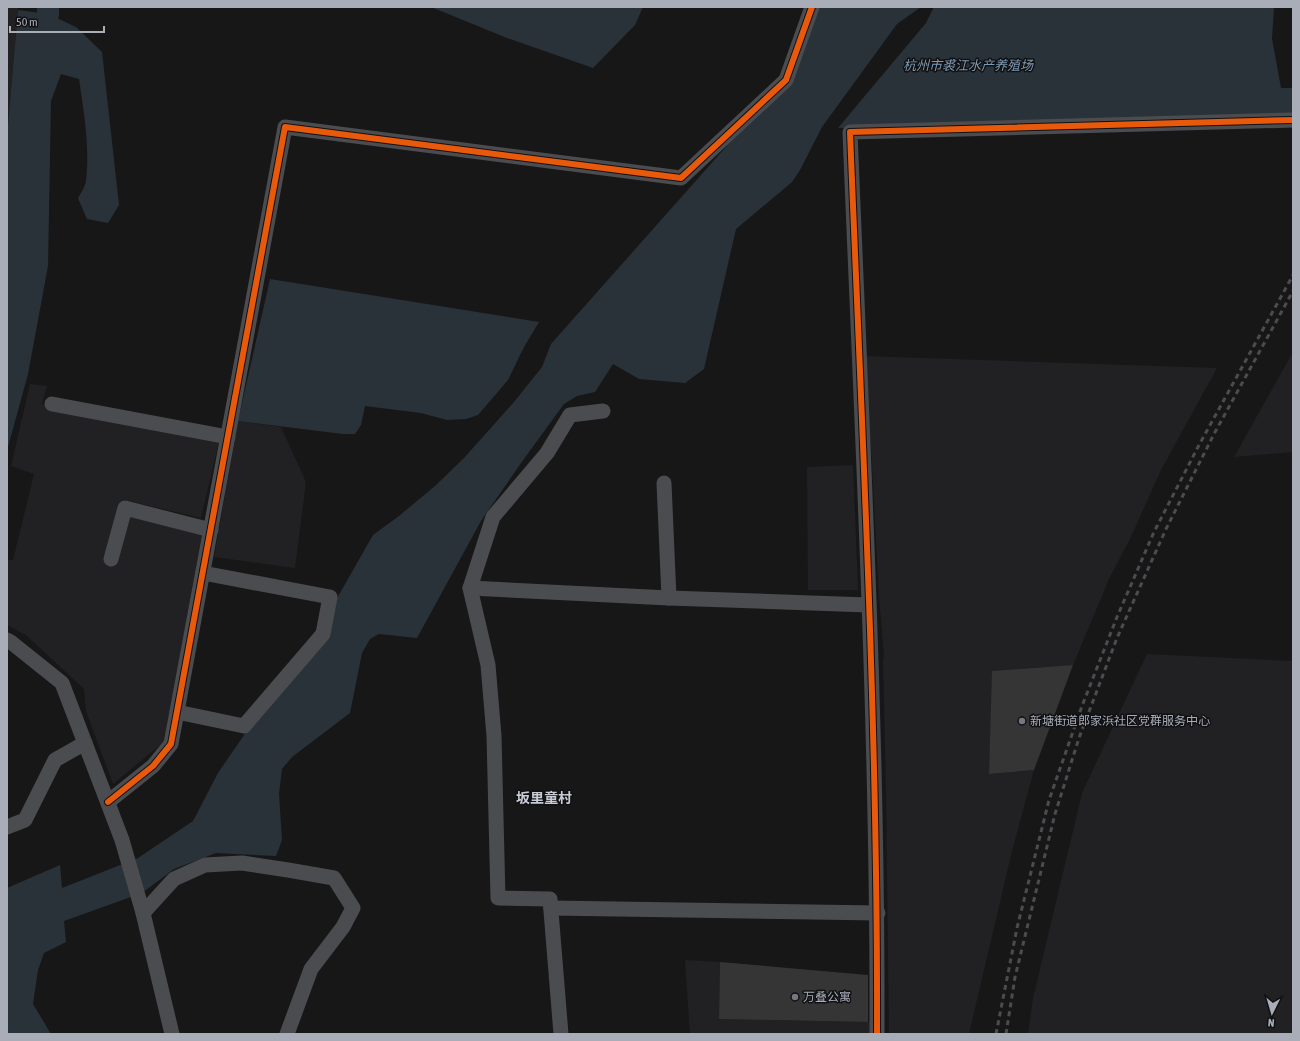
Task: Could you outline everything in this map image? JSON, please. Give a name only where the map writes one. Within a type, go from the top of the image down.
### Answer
[{"type":"street","points":[[108,802],[153,766],[171,744],[285,127],[681,178],[786,80],[812,7]]},
{"type":"street","points":[[878,1034],[878,913],[873,732],[850,132],[1293,120]]},
{"type":"street","points":[[52,404],[228,437]]},
{"type":"street","points":[[561,1034],[550,899],[498,898],[494,736],[488,665],[470,588],[493,516],[547,453],[570,415],[603,411]]},
{"type":"street","points":[[664,483],[668,598]]},
{"type":"street","points":[[111,559],[125,508],[211,530]]},
{"type":"street","points":[[177,712],[244,726],[323,634],[330,597],[203,573]]},
{"type":"street","points":[[470,588],[668,598],[868,605]]},
{"type":"street","points":[[7,640],[62,683],[122,840],[143,912],[172,1034]]},
{"type":"street","points":[[7,827],[25,820],[55,760],[85,743]]},
{"type":"street","points":[[143,912],[174,878],[205,865],[242,864],[334,878],[353,908],[343,927],[311,969],[287,1034]]},
{"type":"street","points":[[551,908],[878,913]]},
{"type":"shaded area","points":[[7,7],[18,7],[7,136]]},
{"type":"shaded area","points":[[1293,352],[1293,452],[1234,457]]},
{"type":"shaded area","points":[[864,356],[1217,368],[1161,470],[1131,537],[1109,579],[1073,665],[993,671],[989,774],[1034,770],[1012,851],[969,1034],[889,1034],[884,655]]},
{"type":"shaded area","points":[[30,384],[47,386],[42,404],[93,411],[219,442],[201,518],[120,499],[202,533],[165,741],[113,784],[86,711],[84,689],[26,635],[7,625],[7,560],[13,560],[34,474],[11,466]]},
{"type":"shaded area","points":[[238,421],[281,427],[306,482],[295,568],[214,557]]},
{"type":"shaded area","points":[[853,465],[858,590],[808,590],[807,467]]},
{"type":"shaded area","points":[[1147,654],[1293,661],[1293,1034],[1028,1034],[1033,998],[1082,793]]},
{"type":"shaded area","points":[[685,960],[720,962],[719,1019],[870,1022],[871,1034],[690,1034]]},
{"type":"water","points":[[431,7],[643,7],[635,25],[593,68],[507,38]]},
{"type":"water","points":[[815,7],[921,7],[897,24],[822,127],[800,170],[792,182],[736,229],[704,369],[685,383],[639,379],[613,364],[595,392],[577,396],[564,404],[481,521],[417,638],[379,634],[370,639],[362,653],[350,713],[292,757],[282,769],[279,794],[282,840],[276,856],[216,853],[174,869],[142,893],[64,921],[66,942],[44,953],[38,970],[33,1004],[51,1034],[8,1034],[7,888],[60,865],[62,888],[138,858],[193,821],[218,773],[332,607],[373,535],[399,516],[435,486],[464,458],[514,402],[542,367],[551,344],[749,121],[776,95]]},
{"type":"water","name":"杭州市裘江水产养殖场","points":[[934,7],[1274,7],[1272,39],[1281,88],[1293,88],[1293,113],[838,128],[926,23]]},
{"type":"water","points":[[18,10],[48,14],[76,27],[102,52],[119,205],[108,223],[87,219],[78,198],[84,188],[87,168],[86,130],[79,79],[61,74],[51,101],[48,266],[28,374],[7,454],[7,136]]},
{"type":"water","points":[[270,279],[539,322],[524,347],[508,380],[478,415],[466,419],[447,420],[421,413],[365,406],[361,425],[355,434],[343,434],[238,421]]},
{"type":"building","name":"新塘街道郎家浜社区党群服务中心","points":[[1073,665],[1034,770],[989,774],[992,671]]},
{"type":"building","name":"万叠公寓","points":[[720,962],[868,975],[868,1022],[719,1019]]},
{"type":"waterway","points":[[48,7],[48,14]]},
{"type":"railway","points":[[996,1034],[1017,928],[1049,800],[1082,706],[1117,617],[1154,532],[1199,445],[1293,275]]},
{"type":"railway","points":[[1006,1034],[1015,977],[1055,814],[1079,738],[1117,638],[1166,529],[1214,434],[1293,291]]},
{"type":"cycle path","points":[[108,802],[153,766],[171,744],[285,127],[681,178],[786,80],[812,7]]},
{"type":"cycle path","points":[[877,1034],[877,921],[872,695],[850,132],[1293,120]]},
{"type":"place","name":"新塘街道郎家浜社区党群服务中心","points":[[1022,721]]},
{"type":"place","name":"万叠公寓","points":[[795,997]]},
{"type":"district","name":"坂里童村","points":[[544,798]]}]
